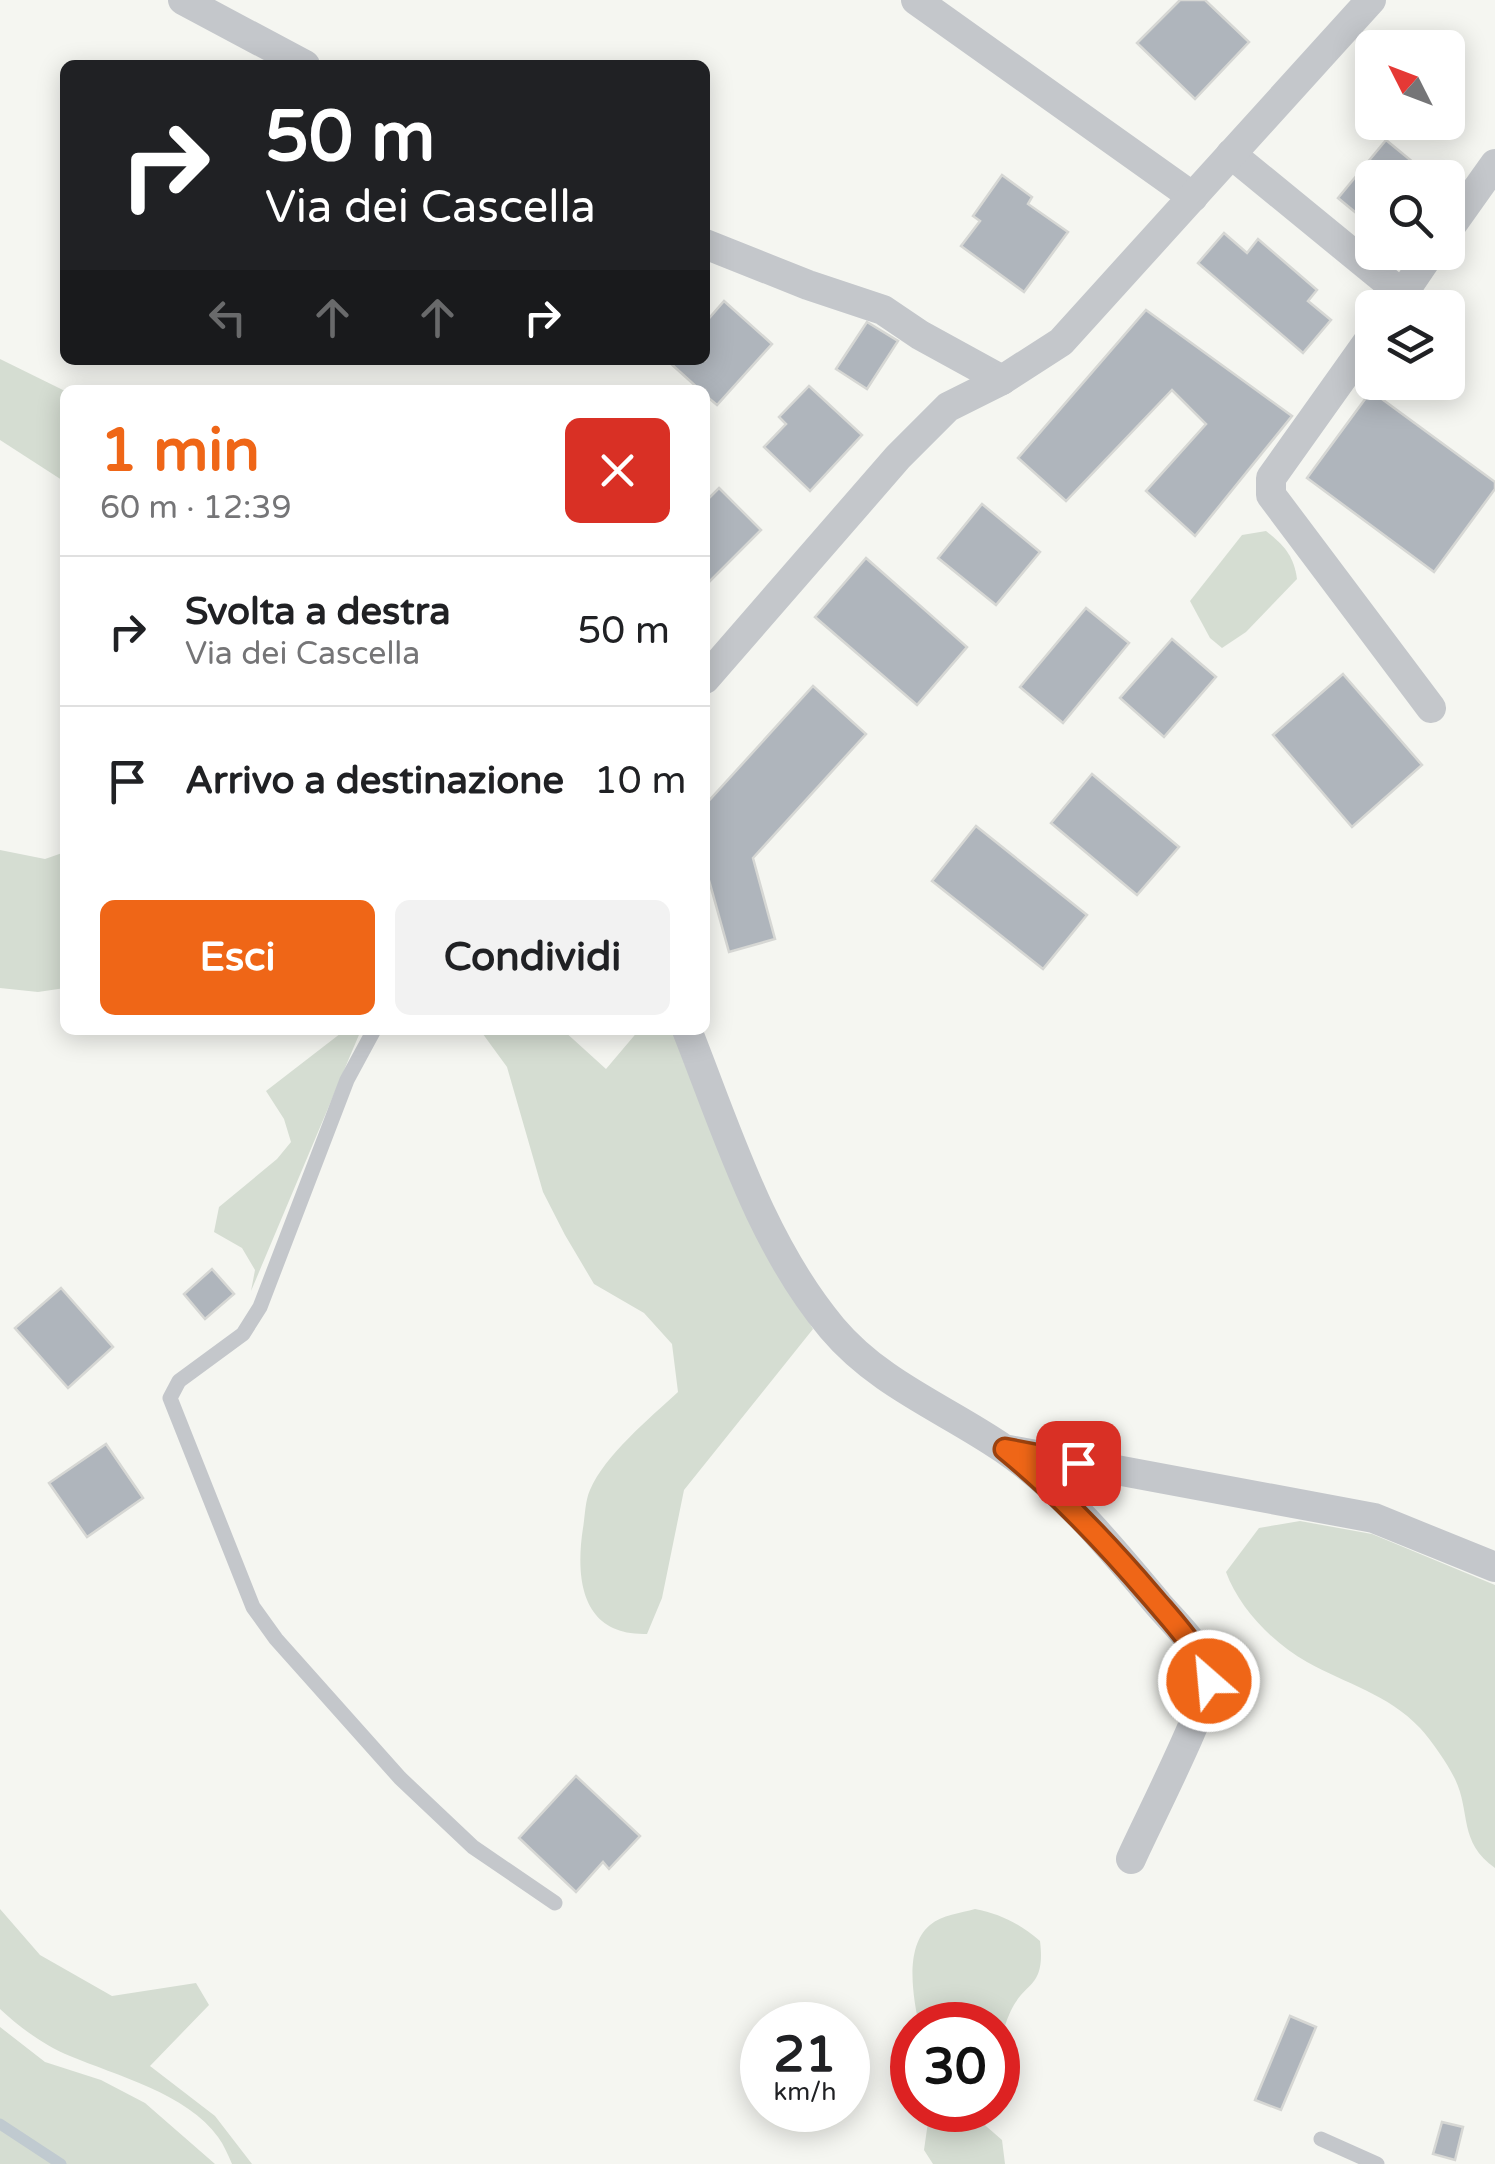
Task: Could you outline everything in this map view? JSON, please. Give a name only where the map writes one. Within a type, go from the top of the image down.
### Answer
[{"type":"street","points":[[183,0],[296,60]]},
{"type":"street","points":[[916,0],[1192,197]]},
{"type":"street","points":[[710,672],[898,456],[948,407],[1002,380],[1060,342],[1371,0]]},
{"type":"street","points":[[1231,154],[1385,290]]},
{"type":"street","points":[[1465,206],[1495,164]]},
{"type":"street","points":[[710,246],[883,310],[1002,380]]},
{"type":"street","points":[[1355,360],[1271,478],[1271,495],[1431,708]]},
{"type":"street","points":[[689,1035],[765,1223],[833,1329],[887,1379],[1005,1449],[1052,1488],[1085,1520],[1202,1660],[1209,1681],[1131,1859]]},
{"type":"street","points":[[1005,1449],[1374,1518],[1495,1567]]},
{"type":"lane","points":[[371,1035],[348,1080],[260,1307],[242,1334],[179,1381],[170,1398],[253,1607],[276,1640],[400,1778],[473,1847],[556,1903]]},
{"type":"lane","points":[[1322,2139],[1377,2164]]},
{"type":"shaded area","points":[[0,359],[60,389],[60,479],[0,440]]},
{"type":"shaded area","points":[[1266,531],[1287,552],[1297,579],[1246,632],[1222,648],[1210,638],[1190,601],[1242,535]]},
{"type":"shaded area","points":[[0,850],[45,859],[60,854],[60,989],[38,992],[0,988]]},
{"type":"shaded area","points":[[339,1035],[359,1035],[251,1291],[255,1270],[242,1248],[214,1232],[219,1207],[277,1159],[291,1142],[284,1119],[266,1091]]},
{"type":"shaded area","points":[[484,1035],[569,1035],[606,1069],[635,1035],[678,1035],[795,1298],[813,1329],[684,1490],[662,1598],[647,1634],[608,1626],[596,1615],[583,1585],[581,1548],[587,1499],[597,1477],[629,1438],[678,1392],[672,1344],[644,1313],[594,1284],[543,1192],[507,1067]]},
{"type":"shaded area","points":[[1300,1521],[1372,1534],[1495,1585],[1495,1868],[1475,1848],[1455,1779],[1420,1728],[1394,1706],[1282,1645],[1248,1611],[1232,1585],[1226,1572],[1259,1528]]},
{"type":"shaded area","points":[[0,1909],[40,1955],[112,1996],[196,1983],[209,2005],[150,2066],[215,2116],[252,2164],[232,2164],[205,2122],[170,2097],[51,2047],[0,2009]]},
{"type":"shaded area","points":[[975,1909],[993,1914],[1010,1920],[1040,1941],[1037,1977],[1017,2002],[915,2002],[912,1972],[916,1946],[930,1925]]},
{"type":"shaded area","points":[[0,2027],[45,2062],[101,2080],[145,2103],[215,2164],[0,2164]]},
{"type":"shaded area","points":[[927,2132],[993,2132],[1002,2140],[1005,2164],[933,2164],[924,2150]]},
{"type":"building","points":[[1180,0],[1205,0],[1249,42],[1195,99],[1137,43]]},
{"type":"building","points":[[1386,140],[1410,160],[1369,160]]},
{"type":"building","points":[[1002,175],[1032,197],[1028,204],[1068,232],[1024,292],[961,246],[980,221],[973,216]]},
{"type":"building","points":[[1355,177],[1355,212],[1338,198]]},
{"type":"building","points":[[1224,233],[1247,253],[1258,239],[1317,290],[1308,301],[1331,320],[1303,353],[1198,263]]},
{"type":"building","points":[[724,301],[772,344],[717,405],[710,399],[710,385],[694,385],[672,365],[710,365],[710,317]]},
{"type":"building","points":[[1146,310],[1292,416],[1195,536],[1146,491],[1206,424],[1172,390],[1066,501],[1018,458]]},
{"type":"building","points":[[867,322],[898,341],[867,389],[836,369]]},
{"type":"building","points":[[809,386],[862,435],[810,491],[764,447],[786,424],[779,417]]},
{"type":"building","points":[[1364,400],[1383,400],[1495,482],[1495,489],[1434,572],[1307,478]]},
{"type":"building","points":[[719,488],[761,530],[710,581],[710,497]]},
{"type":"building","points":[[982,504],[1040,552],[996,605],[938,558]]},
{"type":"building","points":[[866,558],[967,647],[917,705],[815,617]]},
{"type":"building","points":[[1086,608],[1129,643],[1063,723],[1020,687]]},
{"type":"building","points":[[1172,639],[1216,677],[1164,737],[1120,698]]},
{"type":"building","points":[[1343,674],[1422,765],[1352,827],[1273,735]]},
{"type":"building","points":[[813,686],[866,734],[753,858],[775,939],[729,952],[710,884],[710,799]]},
{"type":"building","points":[[1092,774],[1179,847],[1137,895],[1051,823]]},
{"type":"building","points":[[976,826],[1087,915],[1043,969],[932,881]]},
{"type":"building","points":[[212,1269],[234,1294],[205,1319],[184,1294]]},
{"type":"building","points":[[61,1288],[113,1347],[68,1388],[15,1328]]},
{"type":"building","points":[[106,1444],[143,1498],[87,1537],[49,1483]]},
{"type":"building","points":[[576,1776],[640,1836],[609,1869],[603,1862],[576,1892],[519,1838]]},
{"type":"building","points":[[1290,2016],[1316,2027],[1281,2110],[1255,2100]]},
{"type":"building","points":[[1442,2122],[1463,2127],[1455,2160],[1433,2154]]},
{"type":"waterway","points":[[0,2124],[61,2164]]},
{"type":"route","points":[[1078,1463],[1005,1449],[1052,1488],[1126,1566],[1185,1636],[1202,1660],[1209,1681]]}]
